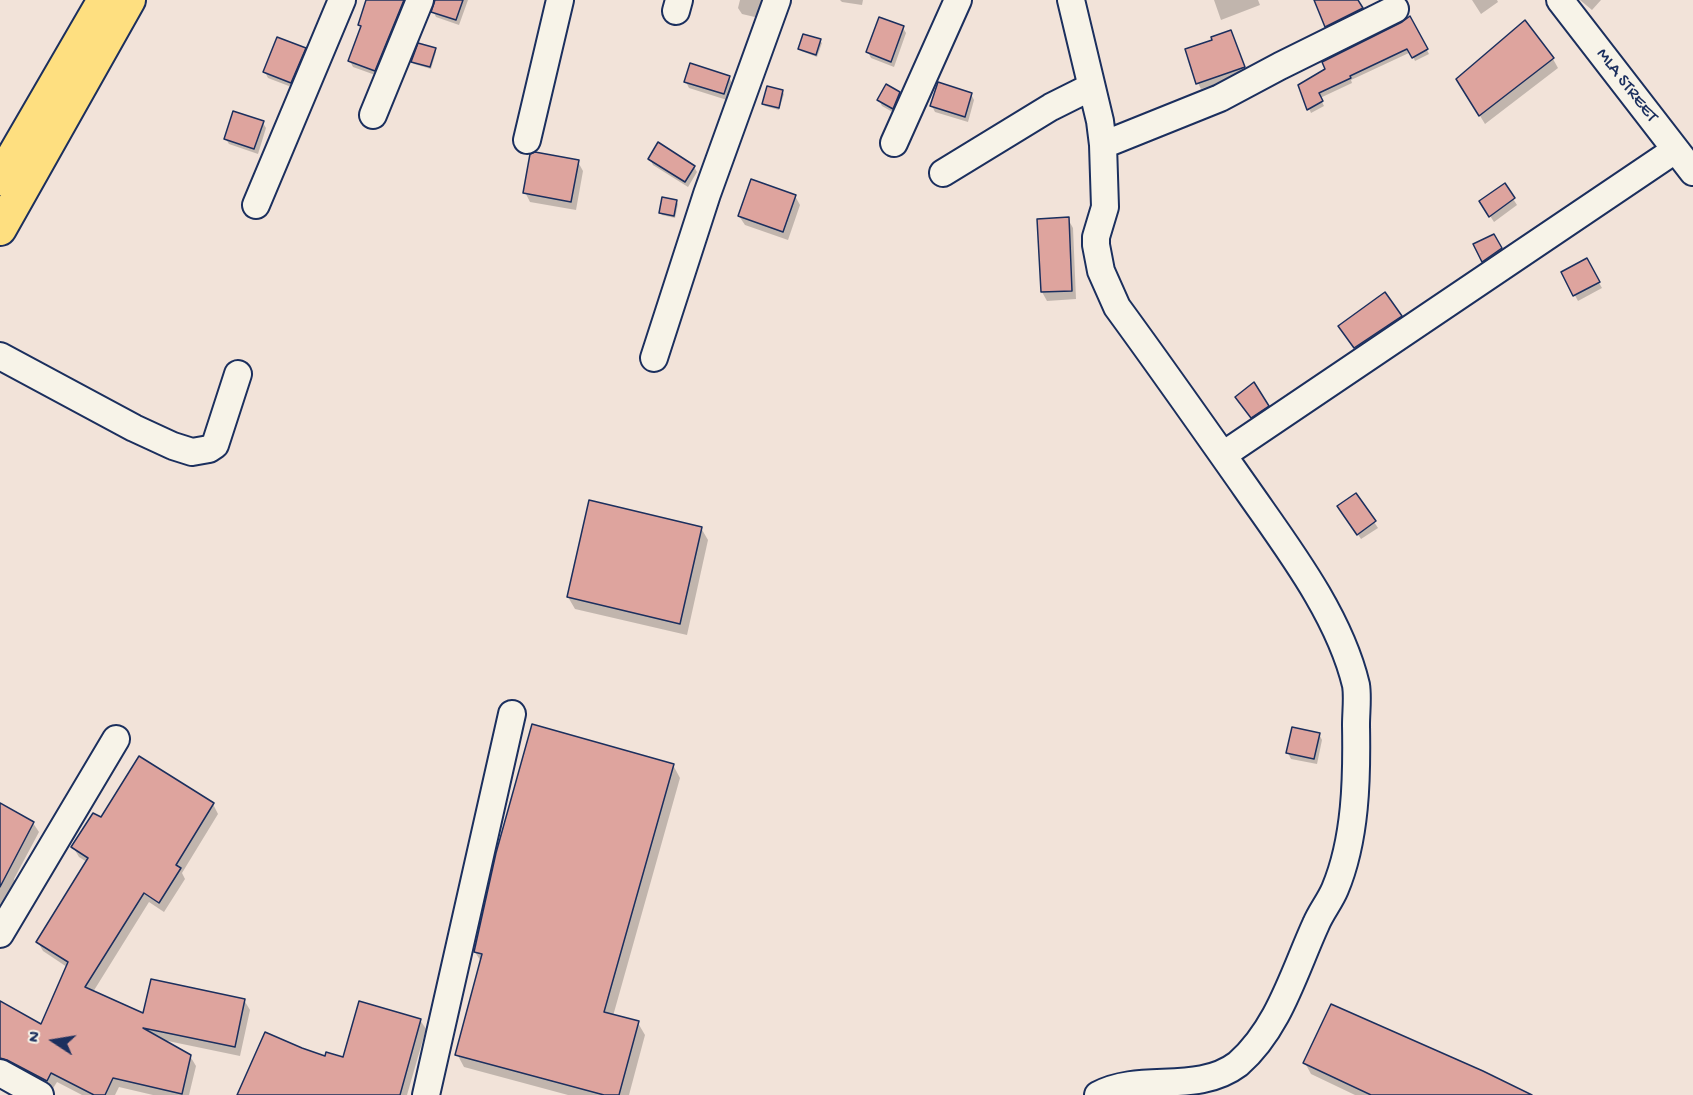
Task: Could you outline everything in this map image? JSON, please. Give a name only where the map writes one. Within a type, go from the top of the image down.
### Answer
[{"type":"main road","points":[[0,179],[104,0]]},
{"type":"main road","points":[[0,229],[129,0]]},
{"type":"street","points":[[256,205],[342,0]]},
{"type":"street","points":[[373,115],[420,0]]},
{"type":"street","points":[[527,140],[560,0]]},
{"type":"street","points":[[654,358],[706,194],[777,0]]},
{"type":"street","points":[[894,143],[958,0]]},
{"type":"street","points":[[1071,0],[1103,145],[1105,207],[1096,237],[1101,271],[1117,307],[1303,569],[1343,644],[1356,687],[1357,779],[1347,847],[1335,889],[1317,922],[1286,997],[1259,1041],[1238,1065],[1214,1079],[1192,1084],[1125,1087],[1098,1095]]},
{"type":"street","name":"MLA STREET","points":[[1560,0],[1693,172]]},
{"type":"street","points":[[1103,145],[1220,98],[1395,9]]},
{"type":"street","points":[[943,172],[1051,107],[1092,87]]},
{"type":"street","points":[[1223,455],[1675,150]]},
{"type":"street","points":[[0,356],[134,428],[192,452],[209,449],[215,445],[238,374]]},
{"type":"street","points":[[426,1095],[512,714]]},
{"type":"street","points":[[0,934],[116,739]]},
{"type":"street","points":[[0,1073],[40,1095]]},
{"type":"building","points":[[366,0],[404,0],[375,71],[348,61],[361,26],[358,25]]},
{"type":"building","points":[[435,0],[463,0],[456,20],[431,12]]},
{"type":"building","points":[[1314,0],[1358,0],[1363,8],[1325,27]]},
{"type":"building","points":[[1410,16],[1428,49],[1412,58],[1407,49],[1350,76],[1351,78],[1319,93],[1323,101],[1307,110],[1298,85],[1325,69],[1322,62]]},
{"type":"building","points":[[879,17],[904,26],[891,62],[866,52]]},
{"type":"building","points":[[1525,20],[1554,58],[1479,116],[1456,79]]},
{"type":"building","points":[[1231,30],[1245,67],[1196,84],[1185,49],[1212,40],[1211,37]]},
{"type":"building","points":[[803,34],[821,39],[816,55],[798,49]]},
{"type":"building","points":[[277,37],[306,48],[291,83],[263,72]]},
{"type":"building","points":[[418,43],[436,48],[430,67],[411,62]]},
{"type":"building","points":[[690,63],[730,76],[724,94],[684,82]]},
{"type":"building","points":[[938,82],[972,93],[965,117],[930,106]]},
{"type":"building","points":[[886,84],[900,92],[893,109],[877,100]]},
{"type":"building","points":[[767,86],[783,90],[779,108],[762,104]]},
{"type":"building","points":[[233,111],[264,121],[254,149],[224,139]]},
{"type":"building","points":[[658,142],[695,166],[685,182],[648,159]]},
{"type":"building","points":[[535,152],[579,160],[571,202],[523,193],[530,154]]},
{"type":"building","points":[[751,179],[796,195],[783,232],[738,216]]},
{"type":"building","points":[[1505,183],[1515,198],[1489,217],[1479,201]]},
{"type":"building","points":[[662,197],[677,200],[674,216],[659,213]]},
{"type":"building","points":[[1069,217],[1072,291],[1041,292],[1037,219]]},
{"type":"building","points":[[1494,234],[1502,248],[1482,262],[1473,244]]},
{"type":"building","points":[[1587,258],[1600,282],[1573,296],[1561,272]]},
{"type":"building","points":[[1385,292],[1402,316],[1354,348],[1338,326]]},
{"type":"building","points":[[1254,382],[1269,406],[1251,418],[1235,397]]},
{"type":"building","points":[[1356,493],[1376,521],[1357,535],[1337,506]]},
{"type":"building","points":[[589,500],[702,527],[680,624],[567,597]]},
{"type":"building","points":[[532,724],[674,764],[604,1012],[639,1021],[619,1095],[604,1095],[455,1055],[482,954],[474,952],[496,853]]},
{"type":"building","points":[[1292,727],[1320,733],[1314,759],[1286,753]]},
{"type":"building","points":[[139,756],[214,803],[176,865],[181,868],[159,903],[144,893],[85,987],[143,1013],[151,979],[245,999],[235,1047],[143,1028],[191,1055],[182,1094],[113,1078],[105,1095],[94,1095],[51,1073],[47,1081],[0,1058],[0,1001],[41,1024],[68,962],[36,942],[88,858],[71,847],[93,813],[101,817]]},
{"type":"building","points":[[0,803],[34,822],[0,887]]},
{"type":"building","points":[[359,1001],[421,1019],[400,1095],[237,1095],[265,1032],[325,1056],[326,1052],[343,1057]]},
{"type":"building","points":[[1331,1004],[1532,1095],[1371,1095],[1303,1063]]}]
